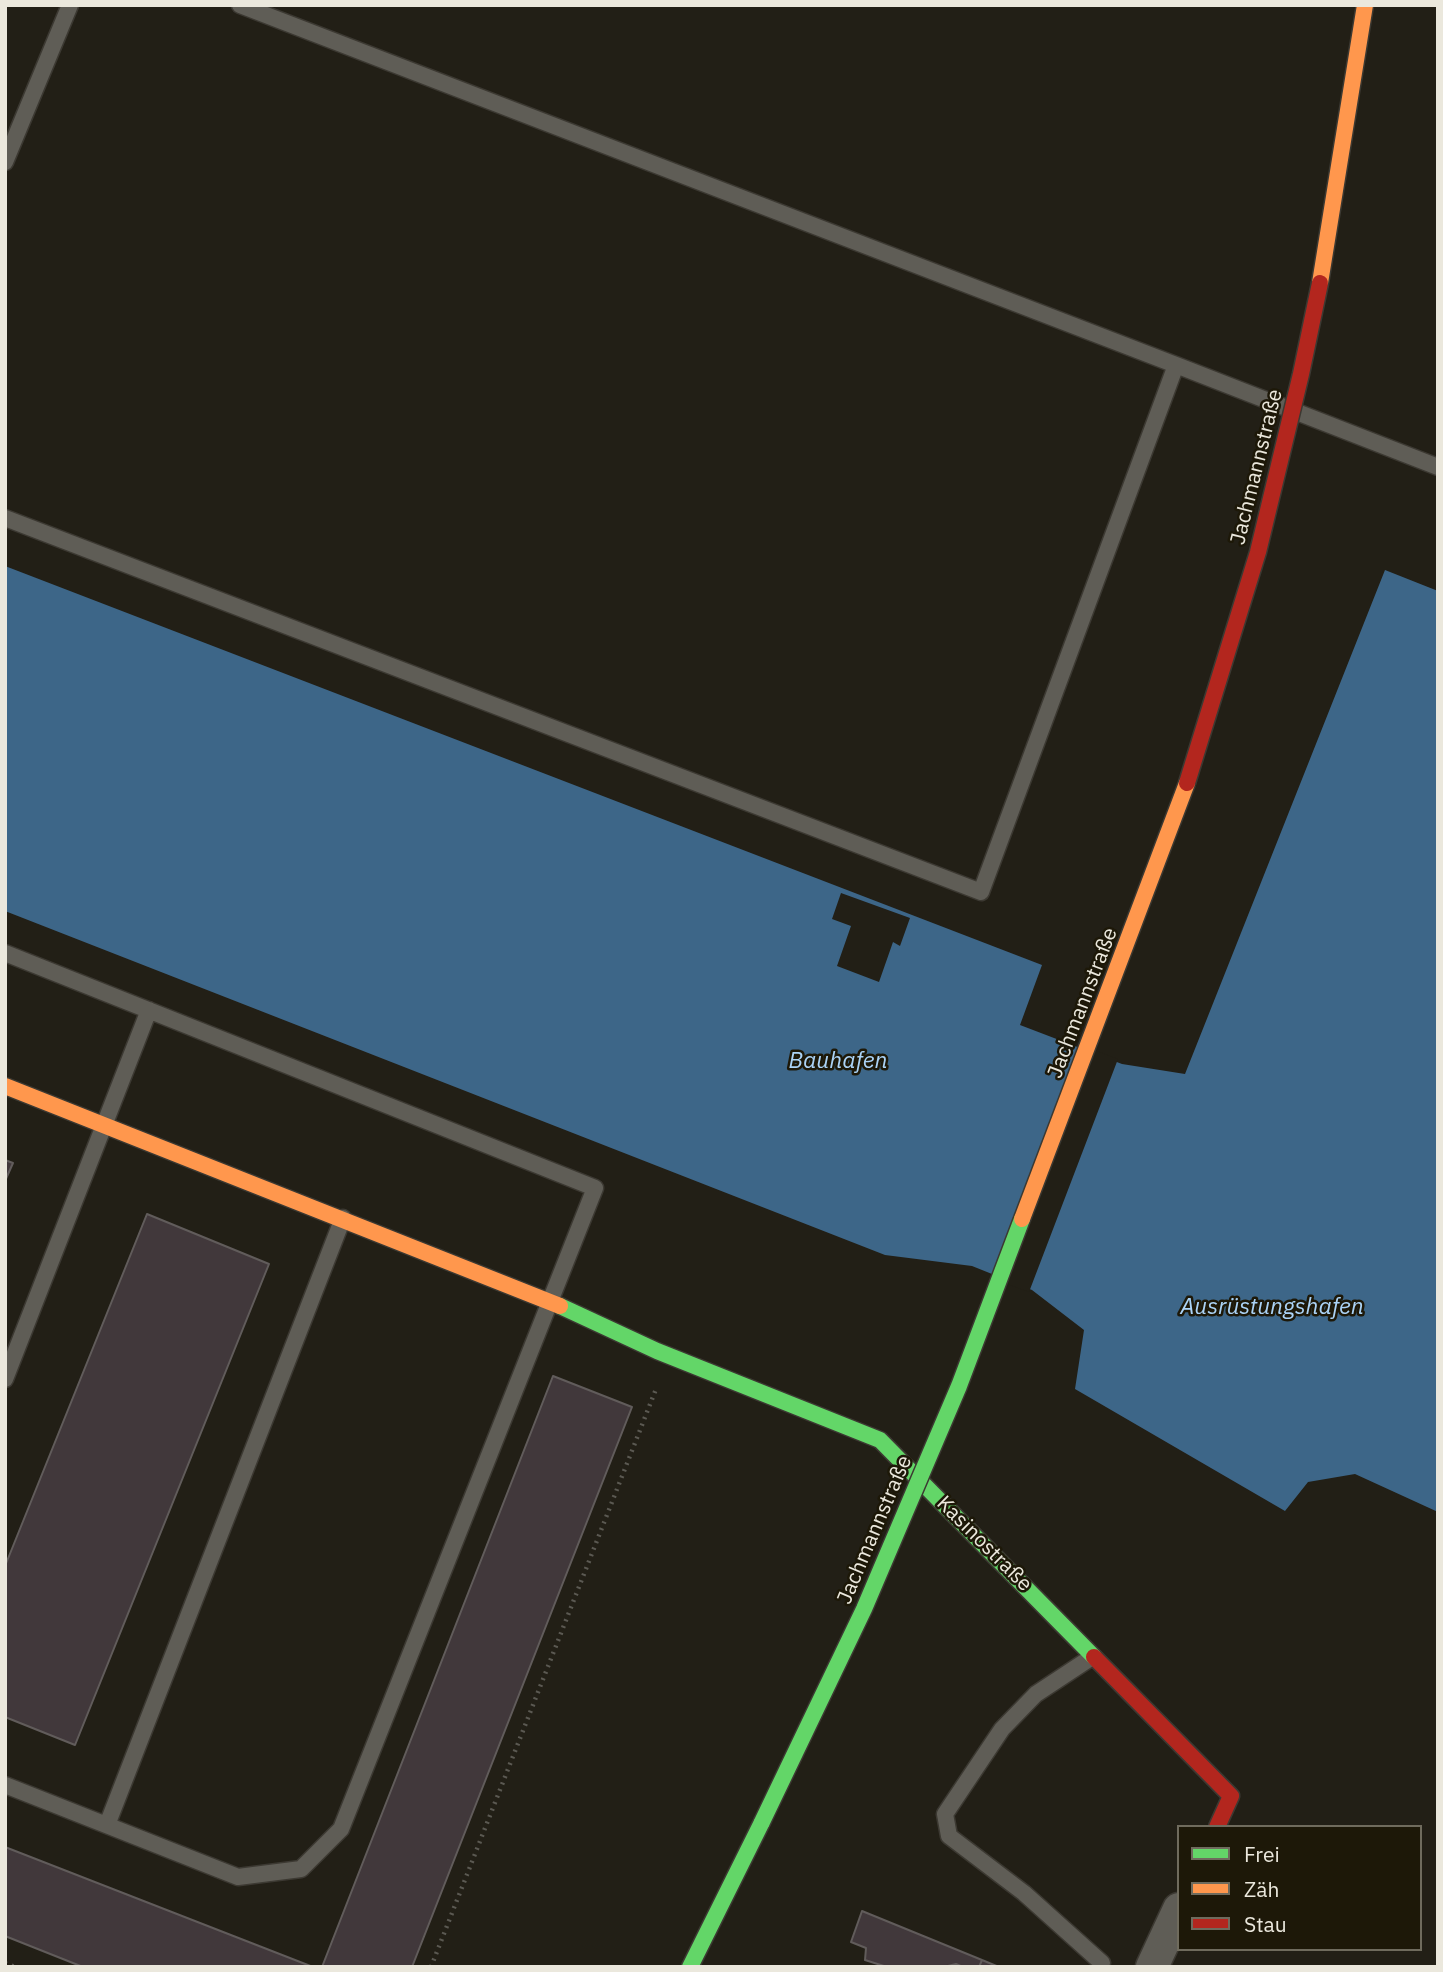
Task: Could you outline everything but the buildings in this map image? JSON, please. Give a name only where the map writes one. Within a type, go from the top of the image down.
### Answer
[{"type":"street","name":"Jachmannstraße","points":[[690,1967],[864,1609],[959,1386],[1169,834],[1202,739],[1258,552],[1301,374],[1320,283],[1365,5]]},
{"type":"street","name":"Kasinostraße","points":[[5,1086],[550,1301],[663,1353],[880,1440],[1231,1796],[1218,1825]]},
{"type":"street","points":[[1152,1967],[1177,1913]]},
{"type":"lane","points":[[5,162],[70,5]]},
{"type":"lane","points":[[240,5],[1438,467]]},
{"type":"lane","points":[[5,518],[981,892],[1176,365]]},
{"type":"lane","points":[[5,953],[595,1188],[341,1829],[302,1869],[238,1877],[5,1785]]},
{"type":"lane","points":[[5,1379],[149,1010]]},
{"type":"lane","points":[[107,1825],[344,1218]]},
{"type":"lane","points":[[1094,1656],[1036,1694],[1002,1729],[945,1814],[949,1836],[1024,1893],[1102,1963]]},
{"type":"path","points":[[431,1967],[663,1353]]},
{"type":"path","points":[[5,1963],[15,1967]]},
{"type":"water","name":"Bauhafen","points":[[5,566],[1042,965],[1020,1025],[1122,1064],[1185,1074],[1385,570],[1438,591],[1438,1512],[1355,1474],[1308,1482],[1285,1511],[1075,1389],[1084,1330],[1032,1290],[972,1266],[885,1255],[5,911]]},
{"type":"pier","points":[[841,893],[910,918],[900,946],[893,942],[879,982],[837,966],[851,926],[832,919]]},
{"type":"pier","points":[[1089,1048],[1118,1059],[1029,1292],[999,1281]]},
{"type":"traffic: fast","points":[[762,1822],[864,1609],[959,1386],[1022,1219]]},
{"type":"traffic: fast","points":[[560,1306],[657,1351],[880,1440],[1094,1657]]},
{"type":"traffic: fast","points":[[690,1967],[762,1822]]},
{"type":"traffic: slow","points":[[1320,283],[1365,5]]},
{"type":"traffic: slow","points":[[1022,1219],[1187,783]]},
{"type":"traffic: slow","points":[[5,1086],[560,1306]]},
{"type":"traffic: jam","points":[[1187,783],[1258,552],[1320,283]]},
{"type":"traffic: jam","points":[[1094,1657],[1231,1796],[1218,1825]]},
{"type":"water label","name":"Ausrüstungshafen","points":[[1272,1307]]}]
